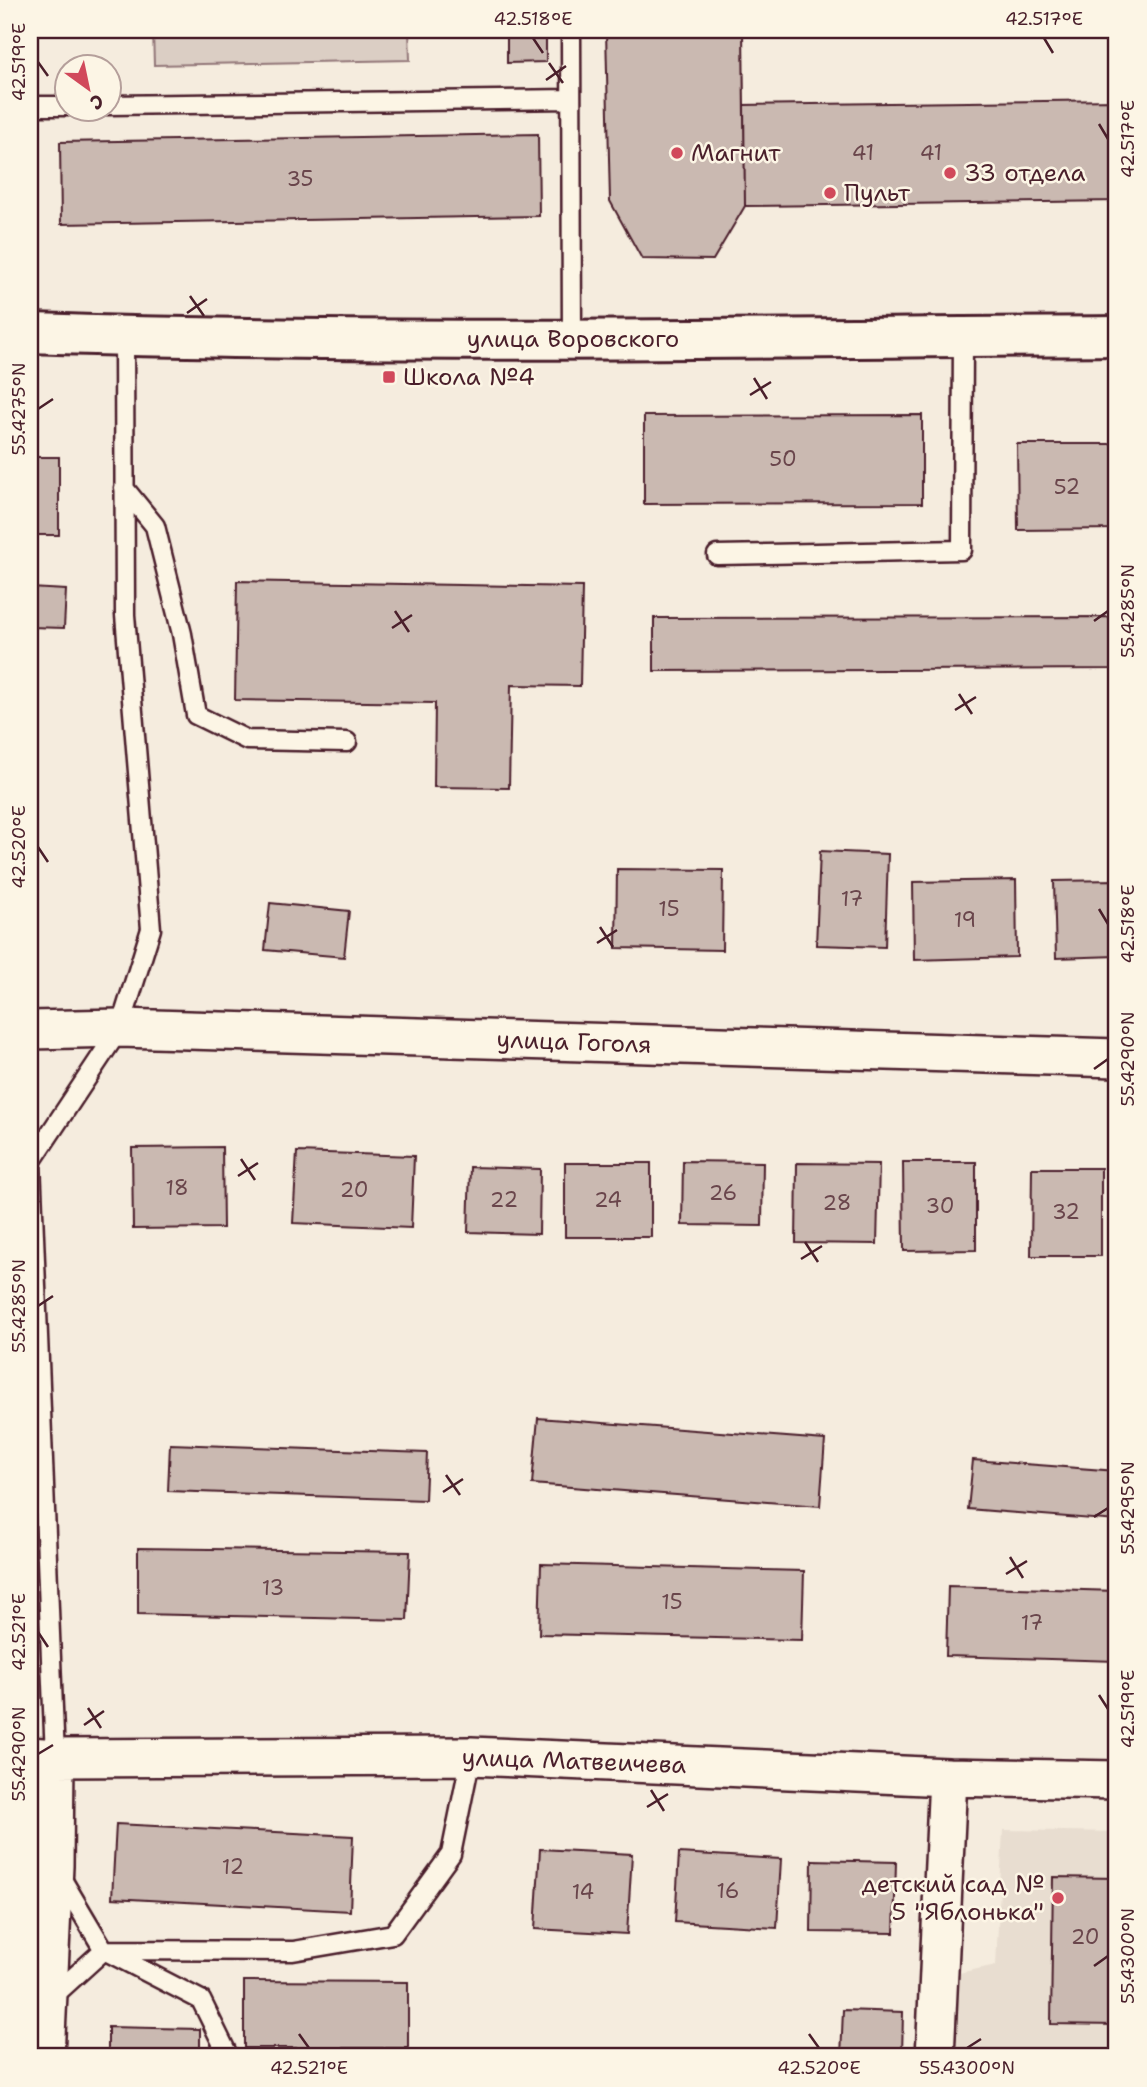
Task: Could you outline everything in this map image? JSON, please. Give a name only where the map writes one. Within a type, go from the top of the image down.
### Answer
[{"type":"street","name":"улица Воровского","points":[[30,332],[124,336],[572,340],[1117,336]]},
{"type":"street","name":"улица Гоголя","points":[[30,1030],[120,1028],[1117,1058]]},
{"type":"street","name":"улица Матвеичева","points":[[42,1757],[471,1756],[948,1777],[1117,1780]]},
{"type":"street","points":[[42,1757],[42,1870],[47,2002],[45,2057]]},
{"type":"street","points":[[935,2057],[948,1777]]},
{"type":"lane","points":[[571,30],[572,340]]},
{"type":"lane","points":[[122,105],[571,99]]},
{"type":"lane","points":[[30,106],[52,106]]},
{"type":"lane","points":[[42,1757],[31,1162],[120,1028],[151,929],[125,615],[124,336]]},
{"type":"lane","points":[[717,555],[962,550],[963,337]]},
{"type":"lane","points":[[124,488],[155,526],[182,634],[195,715],[247,740],[347,742]]},
{"type":"lane","points":[[47,2002],[104,1950],[293,1951],[393,1934],[451,1854],[471,1756]]},
{"type":"lane","points":[[42,1870],[104,1950],[201,2000],[229,2057]]},
{"type":"shaded area","points":[[153,30],[409,30],[410,60],[154,65]]},
{"type":"shaded area","name":"детский сад № 5 \"Яблонька\"","points":[[1003,1830],[1117,1832],[1117,2057],[955,2057],[959,1973],[996,1965]]},
{"type":"building","points":[[464,30],[546,30],[546,62],[507,63],[507,34],[464,35]]},
{"type":"building","name":"Магнит","points":[[606,30],[743,30],[745,206],[713,260],[642,259],[610,201]]},
{"type":"building","points":[[606,30],[743,30],[744,105],[1117,100],[1117,201],[745,206],[713,260],[642,259],[610,201]]},
{"type":"building","points":[[1117,100],[1117,201],[745,206],[744,105]]},
{"type":"building","points":[[538,134],[539,216],[61,224],[60,142]]},
{"type":"building","points":[[922,415],[922,503],[644,504],[644,416]]},
{"type":"building","points":[[1017,444],[1117,444],[1117,529],[1018,530]]},
{"type":"building","points":[[30,457],[59,457],[59,535],[30,535]]},
{"type":"building","points":[[237,581],[582,587],[580,686],[511,685],[509,788],[434,787],[435,703],[235,700]]},
{"type":"building","points":[[30,588],[66,590],[64,628],[30,627]]},
{"type":"building","points":[[1117,617],[1117,669],[654,671],[654,618]]},
{"type":"building","points":[[32,846],[33,935],[30,935]]},
{"type":"building","points":[[820,851],[888,854],[885,947],[816,945]]},
{"type":"building","points":[[617,869],[723,870],[722,950],[616,948]]},
{"type":"building","points":[[1016,880],[1017,957],[914,960],[913,882]]},
{"type":"building","points":[[1117,880],[1117,956],[1056,958],[1054,881]]},
{"type":"building","points":[[270,903],[349,911],[344,957],[265,950]]},
{"type":"building","points":[[222,1147],[223,1228],[133,1229],[132,1148]]},
{"type":"building","points":[[297,1152],[414,1156],[411,1228],[293,1223]]},
{"type":"building","points":[[683,1161],[763,1162],[762,1226],[682,1225]]},
{"type":"building","points":[[903,1162],[976,1162],[976,1250],[904,1251]]},
{"type":"building","points":[[565,1163],[651,1163],[651,1237],[565,1237]]},
{"type":"building","points":[[797,1163],[879,1164],[877,1244],[796,1243]]},
{"type":"building","points":[[470,1167],[540,1169],[539,1234],[468,1232]]},
{"type":"building","points":[[1032,1168],[1101,1168],[1101,1256],[1031,1256]]},
{"type":"building","points":[[538,1418],[825,1440],[820,1506],[532,1484]]},
{"type":"building","points":[[170,1444],[427,1453],[425,1500],[168,1491]]},
{"type":"building","points":[[973,1460],[1117,1471],[1117,1521],[968,1509]]},
{"type":"building","points":[[138,1548],[410,1552],[407,1620],[138,1614]]},
{"type":"building","points":[[541,1564],[804,1571],[802,1640],[539,1634]]},
{"type":"building","points":[[948,1586],[1117,1591],[1117,1661],[946,1656]]},
{"type":"building","points":[[116,1824],[353,1836],[350,1911],[112,1898]]},
{"type":"building","points":[[540,1849],[632,1854],[627,1934],[535,1929]]},
{"type":"building","points":[[679,1853],[781,1859],[777,1928],[675,1922]]},
{"type":"building","points":[[812,1860],[896,1862],[894,1933],[811,1932]]},
{"type":"building","points":[[1053,1877],[1117,1878],[1117,2025],[1051,2024]]},
{"type":"building","points":[[244,1981],[408,1982],[408,2048],[244,2048]]},
{"type":"building","points":[[843,2010],[903,2012],[902,2057],[841,2057]]},
{"type":"building","points":[[108,2027],[200,2029],[200,2057],[108,2057]]},
{"type":"place","name":"Магнит","points":[[677,153]]},
{"type":"place","name":"33 отдела","points":[[950,173]]},
{"type":"place","name":"Пульт","points":[[830,193]]},
{"type":"place","name":"Школа №4","points":[[389,377]]},
{"type":"place","name":"детский сад № 5 \"Яблонька\"","points":[[1058,1898]]}]
